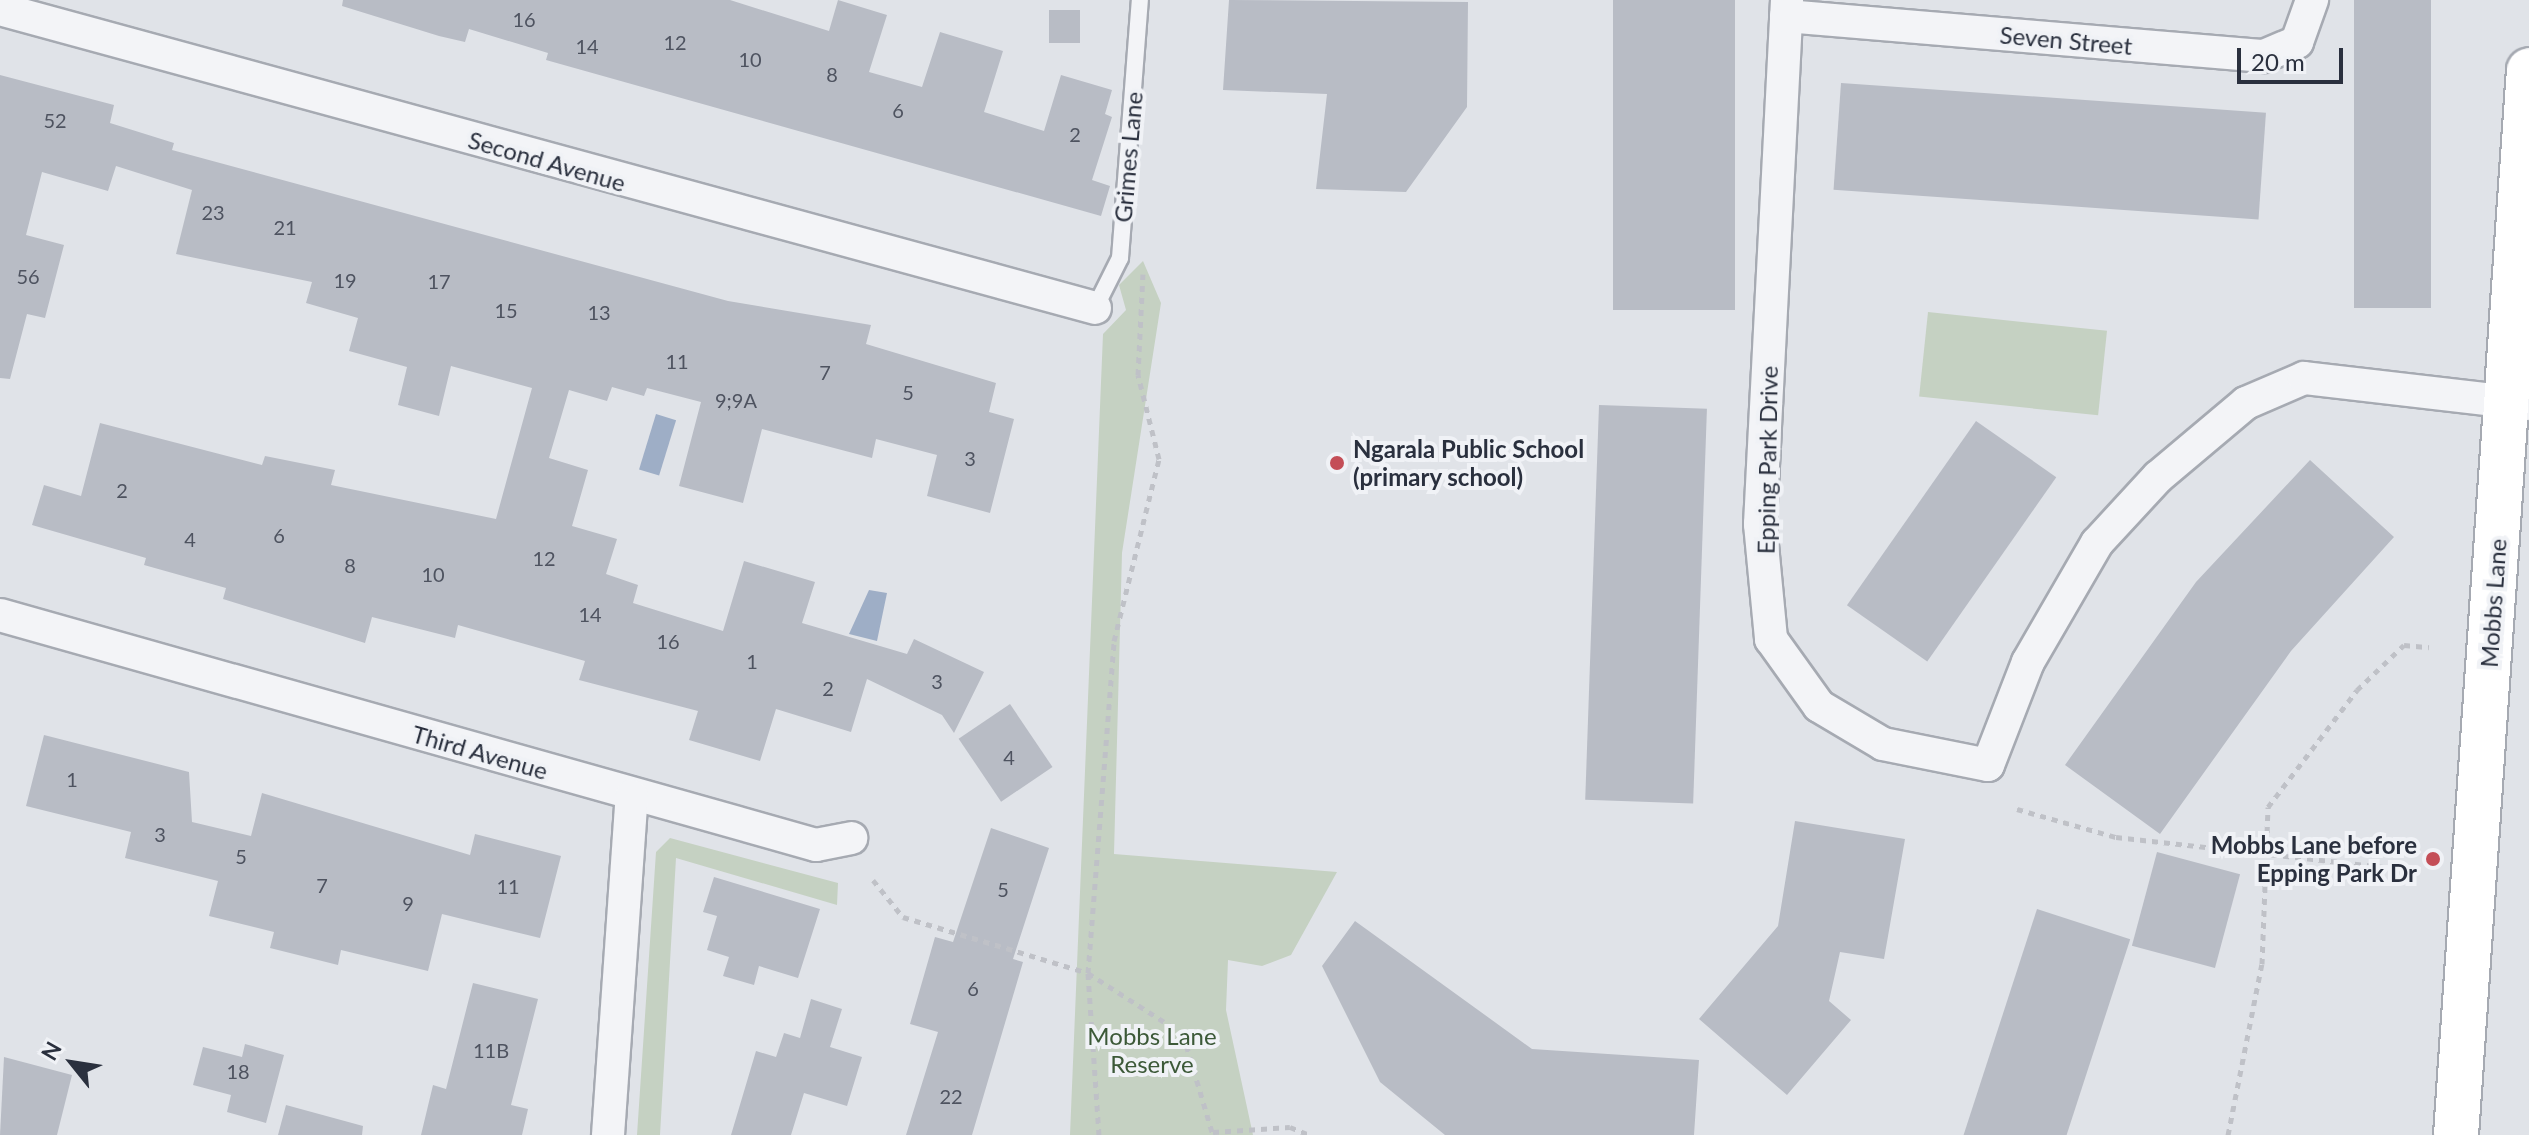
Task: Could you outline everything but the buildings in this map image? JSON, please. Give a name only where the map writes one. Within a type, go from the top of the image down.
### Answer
[{"type":"street","name":"Seven Street","points":[[1787,8],[2264,56],[2297,42],[2312,0]]},
{"type":"street","name":"Epping Park Drive","points":[[1787,8],[1760,524],[1771,639],[1819,706],[1883,744],[1988,765],[2028,662],[2097,543],[2158,477],[2246,403],[2304,378],[2518,403]]},
{"type":"street","name":"Second Avenue","points":[[0,9],[1095,308]]},
{"type":"street","name":"Mobbs Lane","points":[[2456,1135],[2518,403],[2529,71]]},
{"type":"street","name":"Third Avenue","points":[[0,615],[632,796],[816,845],[851,838]]},
{"type":"street","points":[[608,1135],[632,796]]},
{"type":"lane","name":"Grimes Lane","points":[[1095,308],[1120,258],[1140,0]]},
{"type":"path","points":[[1099,1135],[1088,973],[1114,641],[1159,459],[1138,375],[1143,261]]},
{"type":"path","points":[[2228,1135],[2262,964],[2268,807],[2357,690],[2404,645],[2429,647]]},
{"type":"path","points":[[2017,809],[2116,837],[2412,870]]},
{"type":"path","points":[[873,880],[903,917],[1088,973],[1183,1034],[1213,1134],[1290,1127],[1310,1135]]},
{"type":"green space","name":"Mobbs Lane Reserve","points":[[1143,261],[1161,303],[1122,553],[1114,854],[1337,872],[1291,955],[1262,966],[1228,960],[1226,1010],[1253,1135],[1070,1135],[1103,334],[1126,310],[1119,285]]},
{"type":"green space","points":[[1928,312],[2107,331],[2098,415],[1919,397]]},
{"type":"green space","points":[[670,838],[838,883],[837,905],[676,858],[660,1135],[637,1135],[656,852]]},
{"type":"water","points":[[656,414],[676,420],[659,476],[639,469]]},
{"type":"water","points":[[869,590],[887,593],[877,641],[849,634]]},
{"type":"place","name":"Ngarala Public School (primary school)","points":[[1337,463]]},
{"type":"place","name":"Mobbs Lane before Epping Park Dr","points":[[2433,859]]}]
